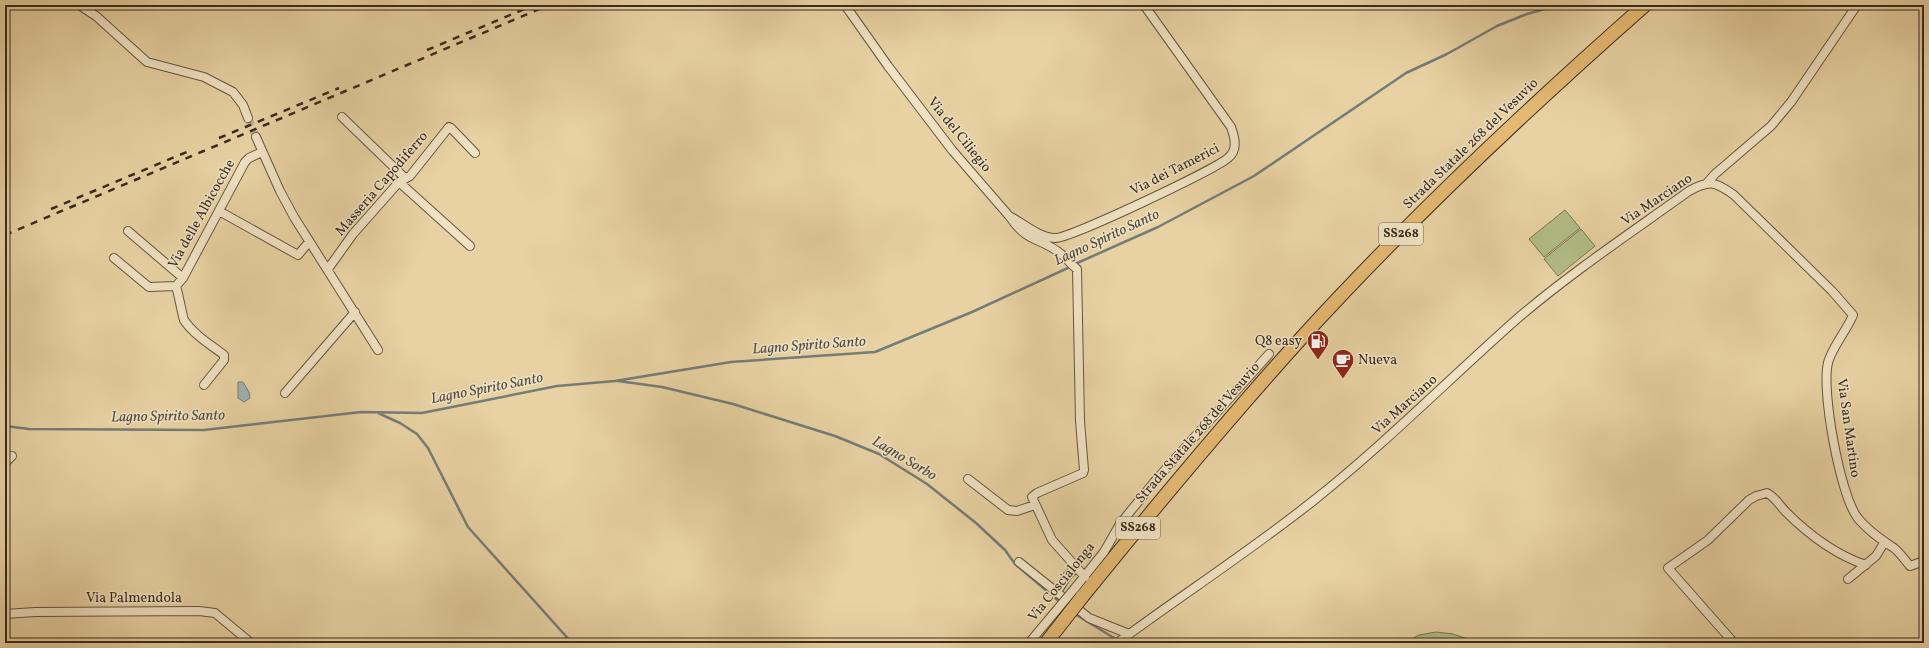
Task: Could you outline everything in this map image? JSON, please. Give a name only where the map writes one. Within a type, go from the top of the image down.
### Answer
[{"type":"highway","name":"Strada Statale 268 del Vesuvio","points":[[1046,643],[1059,616],[1306,334],[1369,267],[1527,111],[1645,5]]},
{"type":"street","points":[[79,5],[96,16],[147,62],[204,78],[233,92],[243,106],[248,118]]},
{"type":"street","name":"Via del Ciliegio","points":[[845,5],[888,66],[952,150],[1010,217],[1018,229],[1030,238],[1061,254],[1077,269],[1080,421],[1084,470],[1083,473],[1033,495],[1035,505]]},
{"type":"street","name":"Via dei Tamerici","points":[[1010,217],[1044,236],[1056,238],[1079,231],[1205,171],[1229,158],[1233,153],[1235,140],[1231,127],[1144,5]]},
{"type":"street","points":[[1707,183],[1715,174],[1771,126],[1790,102],[1857,5]]},
{"type":"street","points":[[342,117],[402,180],[470,246]]},
{"type":"street","name":"Masseria Capodiferro","points":[[328,269],[353,234],[402,180],[410,176],[449,127],[475,153]]},
{"type":"street","points":[[256,137],[280,191],[309,242],[328,269],[378,350]]},
{"type":"street","name":"Via delle Albicocche","points":[[114,258],[149,287],[176,286],[183,278],[245,162],[249,158],[262,152]]},
{"type":"street","name":"Via San Martino","points":[[1707,183],[1721,185],[1734,194],[1832,291],[1853,315],[1828,362],[1826,378],[1829,408],[1844,489],[1851,507],[1860,522],[1884,543],[1894,549],[1910,566],[1924,562]]},
{"type":"street","name":"Via Marciano","points":[[1117,643],[1230,563],[1313,501],[1391,436],[1519,318],[1689,191],[1707,183]]},
{"type":"street","points":[[219,211],[298,255],[309,242]]},
{"type":"street","points":[[128,231],[183,278]]},
{"type":"street","points":[[176,286],[182,306],[183,319],[196,333],[224,355],[224,360],[204,385]]},
{"type":"street","points":[[285,393],[355,312]]},
{"type":"street","name":"Via Coscialonga","points":[[1079,593],[1085,577],[1104,552],[1120,524],[1156,480],[1269,354]]},
{"type":"street","points":[[5,463],[12,456]]},
{"type":"street","points":[[968,479],[1008,510],[1017,511],[1035,505],[1052,540],[1085,577]]},
{"type":"street","points":[[1734,643],[1668,568],[1708,540],[1756,496],[1767,493],[1772,495],[1786,512],[1806,531],[1845,558],[1866,565]]},
{"type":"street","points":[[1848,579],[1876,556],[1884,543]]},
{"type":"street","points":[[1020,562],[1089,618],[1129,634]]},
{"type":"street","points":[[1057,592],[1076,567]]},
{"type":"street","name":"Via Palmendola","points":[[5,614],[35,612],[199,611],[215,613],[251,643]]},
{"type":"street","name":"Via Coscialonga","points":[[1029,643],[1059,616]]},
{"type":"green space","points":[[1565,210],[1580,228],[1544,257],[1529,239]]},
{"type":"green space","points":[[1581,229],[1595,246],[1558,276],[1544,259]]},
{"type":"green space","points":[[1436,632],[1453,634],[1480,643],[1404,643],[1419,635]]},
{"type":"water","points":[[238,382],[243,382],[249,392],[250,398],[244,402],[238,398]]},
{"type":"waterway","name":"Lagno Spirito Santo","points":[[1075,264],[1158,227],[1254,176],[1406,73],[1447,54],[1497,26],[1527,14],[1559,5]]},
{"type":"waterway","name":"Lagno Spirito Santo","points":[[5,426],[29,429],[204,430],[361,412],[422,413],[557,386],[615,381],[731,362],[875,352],[972,312],[1070,267]]},
{"type":"waterway","name":"Lagno Sorbo","points":[[618,381],[662,387],[733,404],[835,436],[879,454],[927,484],[976,523],[1005,550],[1015,564],[1068,609]]},
{"type":"waterway","points":[[378,413],[400,423],[417,434],[428,448],[468,527],[572,643]]},
{"type":"waterway","name":"Lagno Sorbo","points":[[1075,614],[1114,638]]},
{"type":"tunnel","points":[[248,118],[256,137]]},
{"type":"railway","points":[[427,50],[534,5]]},
{"type":"railway","points":[[5,235],[549,5]]},
{"type":"railway","points":[[219,138],[339,88]]},
{"type":"railway","points":[[51,209],[189,151]]},
{"type":"place","name":"Q8 easy","points":[[1318,360]]},
{"type":"place","name":"Nueva","points":[[1343,380]]}]
